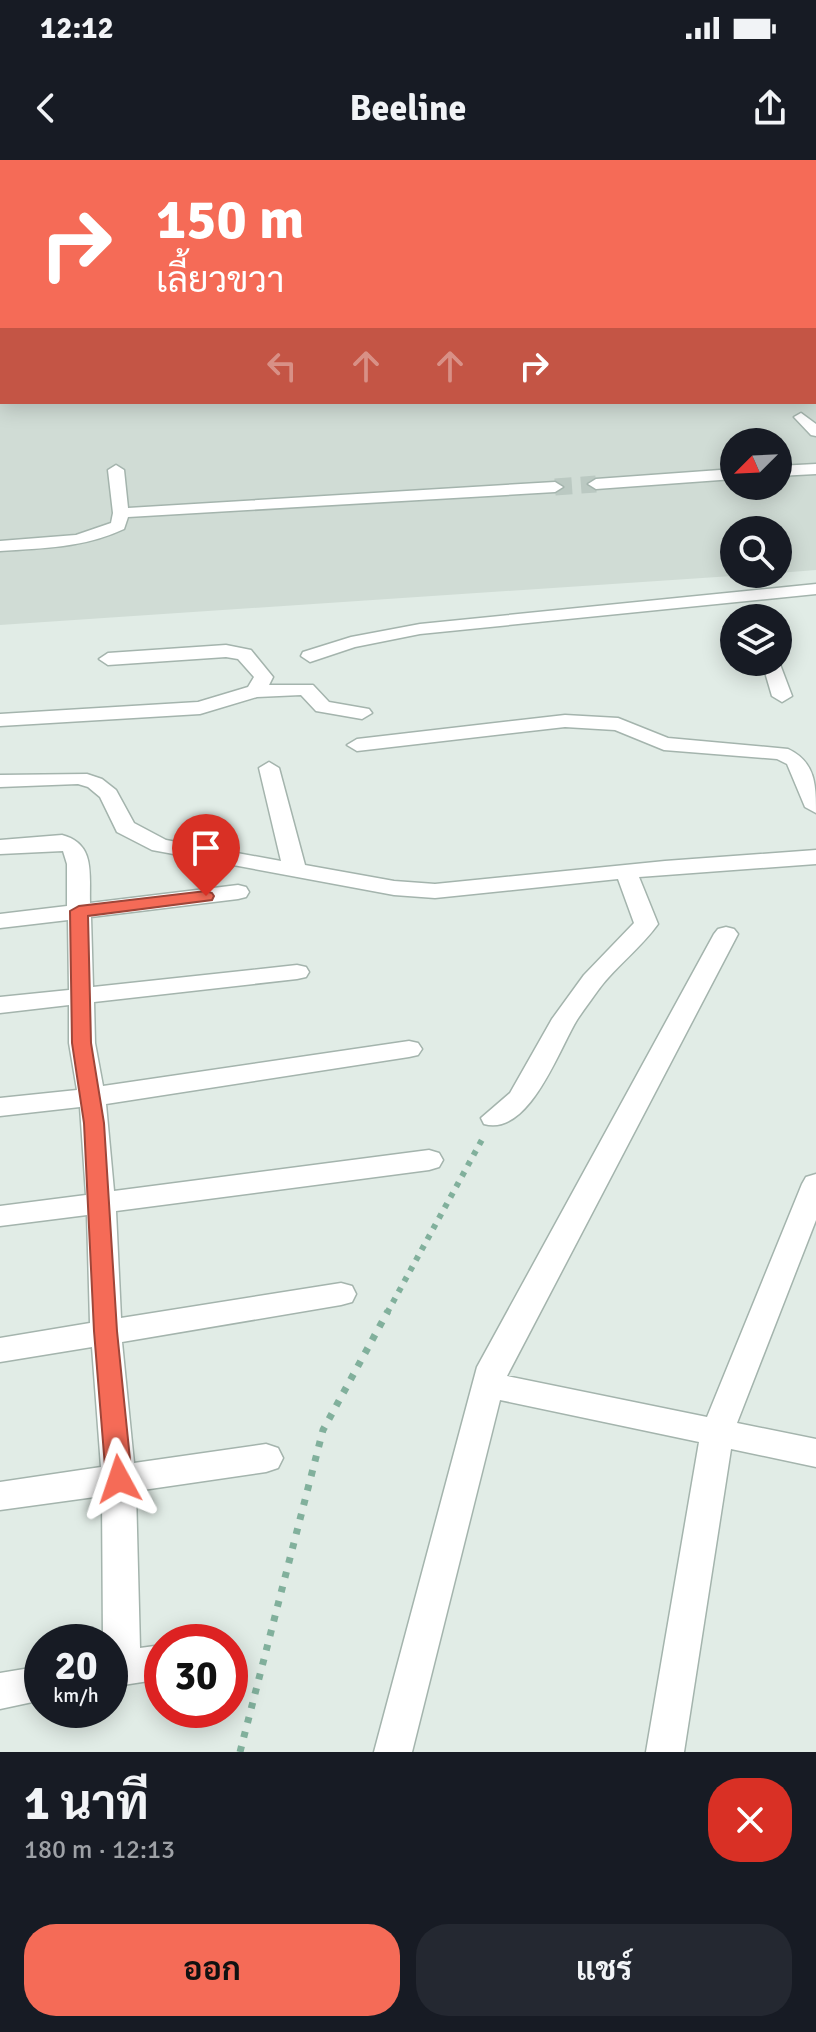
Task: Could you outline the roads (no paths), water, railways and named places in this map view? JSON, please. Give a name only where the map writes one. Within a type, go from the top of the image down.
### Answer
[{"type":"street","points":[[801,417],[816,432]]},
{"type":"street","points":[[792,470],[816,469]]},
{"type":"street","points":[[0,546],[66,541],[107,532],[118,526],[121,513],[116,470]]},
{"type":"street","points":[[596,484],[720,475]]},
{"type":"street","points":[[121,513],[555,487]]},
{"type":"street","points":[[310,656],[351,642],[420,629],[816,589]]},
{"type":"street","points":[[749,596],[752,604]]},
{"type":"street","points":[[108,659],[208,651],[244,654],[264,677],[255,691]]},
{"type":"street","points":[[776,676],[782,696]]},
{"type":"street","points":[[0,720],[200,708],[255,691],[306,689],[323,707],[362,713]]},
{"type":"street","points":[[357,745],[565,721],[600,721],[636,730],[664,744],[781,753],[796,760],[816,807]]},
{"type":"street","points":[[269,768],[295,870]]},
{"type":"street","points":[[0,781],[80,778],[95,783],[109,794],[125,827],[160,845],[394,888],[435,891],[816,857]]},
{"type":"street","points":[[0,847],[62,842],[73,847],[78,864],[82,1043],[92,1097],[101,1201],[106,1331],[119,1479],[117,1624]]},
{"type":"street","points":[[494,1118],[519,1099],[565,1019],[593,980],[646,924],[626,872]]},
{"type":"street","points":[[0,921],[238,892]]},
{"type":"street","points":[[393,1752],[493,1367],[726,934]]},
{"type":"street","points":[[0,1005],[297,972]]},
{"type":"street","points":[[0,1107],[92,1097],[409,1049]]},
{"type":"street","points":[[0,1216],[429,1160]]},
{"type":"street","points":[[665,1752],[717,1432],[816,1184]]},
{"type":"street","points":[[0,1350],[341,1294]]},
{"type":"street","points":[[489,1385],[816,1453]]},
{"type":"street","points":[[0,1496],[266,1458]]},
{"type":"street","points":[[0,1691],[24,1686]]},
{"type":"tunnel","points":[[555,487],[596,484]]}]
